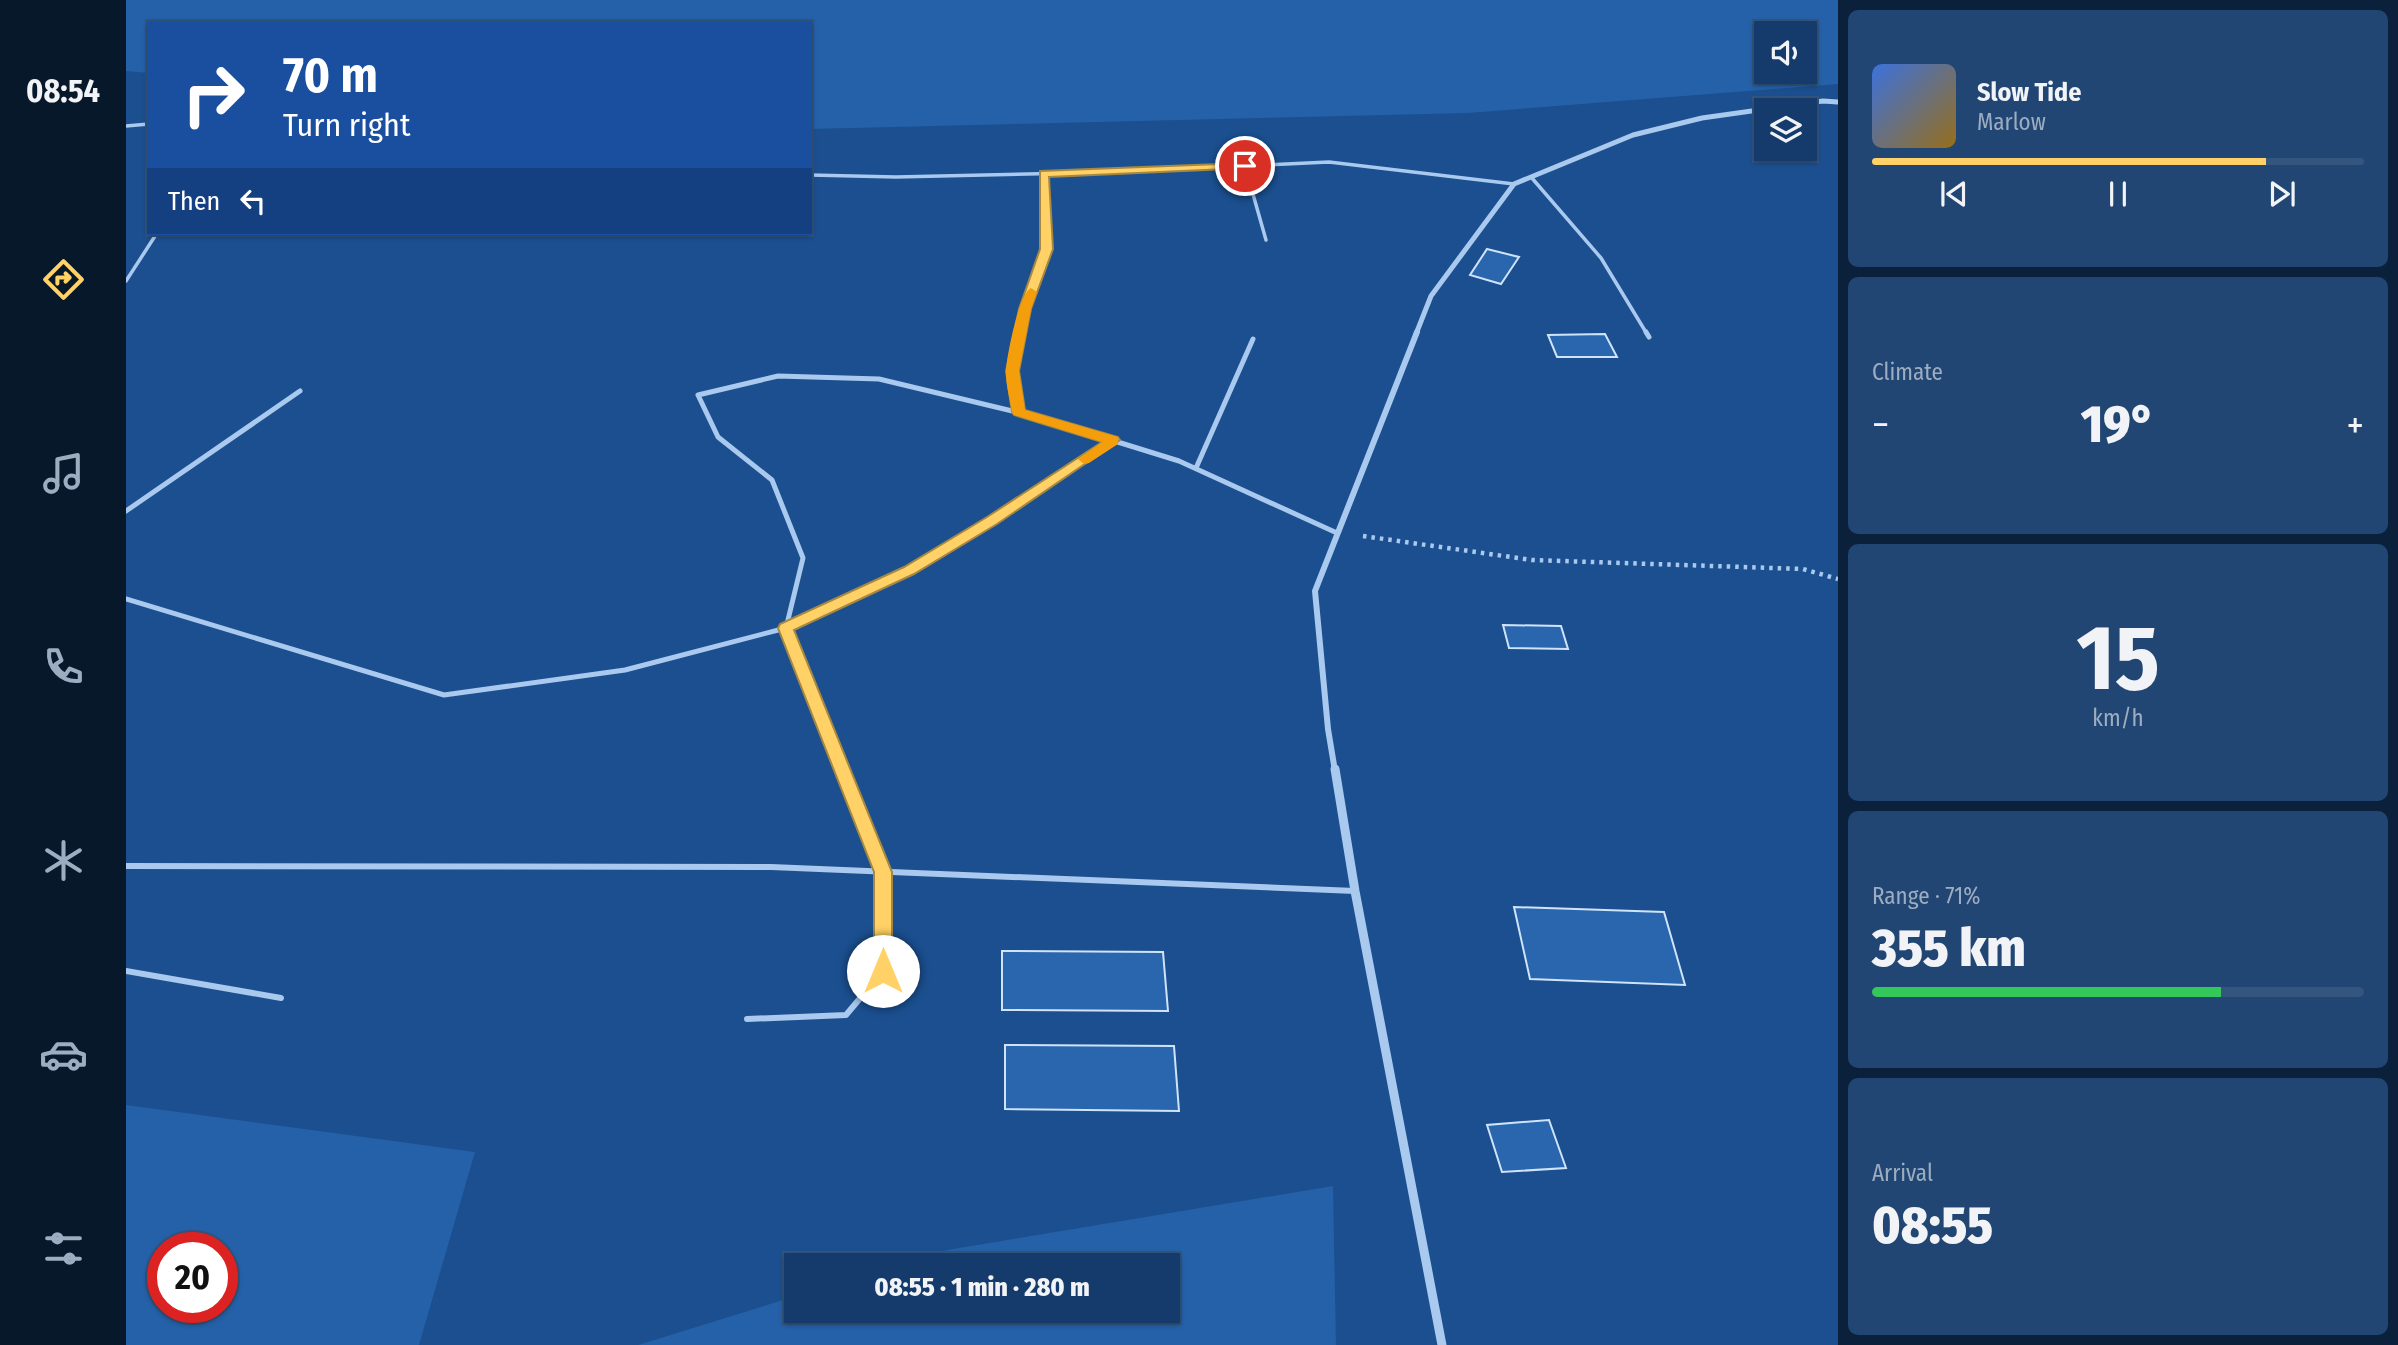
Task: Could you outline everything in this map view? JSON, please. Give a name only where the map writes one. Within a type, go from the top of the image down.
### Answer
[{"type":"street","points":[[1442,1345],[1355,891],[1328,729],[1315,591],[1431,296],[1514,184],[1633,135],[1679,123],[1823,101],[1838,102]]},
{"type":"lane","points":[[126,126],[147,124]]},
{"type":"lane","points":[[812,175],[895,177],[1329,162],[1514,184]]},
{"type":"lane","points":[[1245,166],[1266,240]]},
{"type":"lane","points":[[1018,412],[1012,371],[1025,309],[1046,249],[1044,173]]},
{"type":"lane","points":[[1531,177],[1601,258],[1649,337]]},
{"type":"lane","points":[[126,281],[156,235]]},
{"type":"lane","points":[[1196,468],[1253,339]]},
{"type":"lane","points":[[747,1019],[846,1015],[883,971],[883,872],[786,628],[803,558],[772,480],[718,437],[698,395],[778,376],[879,379],[1018,412],[1114,440],[1196,468],[1337,533]]},
{"type":"lane","points":[[126,511],[300,390]]},
{"type":"lane","points":[[126,599],[444,695],[625,670],[786,628],[909,570],[992,520],[1114,440]]},
{"type":"lane","points":[[126,866],[771,867],[1355,891]]},
{"type":"lane","points":[[126,971],[281,998]]},
{"type":"path","points":[[1337,533],[1532,561],[1803,569],[1838,579]]},
{"type":"shaded area","points":[[126,0],[1838,0],[1838,84],[1468,113],[812,129],[812,21],[147,21],[147,73],[126,71]]},
{"type":"shaded area","points":[[126,1105],[475,1152],[419,1345],[126,1345]]},
{"type":"shaded area","points":[[1333,1186],[1336,1345],[638,1345],[784,1300],[784,1323],[1180,1323],[1180,1253],[937,1253]]},
{"type":"building","points":[[1487,249],[1519,257],[1501,284],[1470,275]]},
{"type":"building","points":[[1605,334],[1617,357],[1557,357],[1548,335]]},
{"type":"building","points":[[1503,625],[1561,626],[1568,649],[1509,648]]},
{"type":"building","points":[[1514,907],[1664,912],[1685,985],[1530,979]]},
{"type":"building","points":[[1002,951],[1163,952],[1168,1011],[1002,1010]]},
{"type":"building","points":[[1005,1045],[1174,1046],[1179,1111],[1005,1109]]},
{"type":"building","points":[[1549,1120],[1566,1168],[1502,1172],[1487,1125]]},
{"type":"slow traffic","points":[[1031,292],[1012,371],[1018,412],[1114,440],[1084,459]]},
{"type":"route","points":[[883,971],[883,872],[786,628],[909,570],[992,520],[1114,440],[1018,412],[1012,371],[1025,309],[1046,249],[1044,173],[1245,166]]}]
